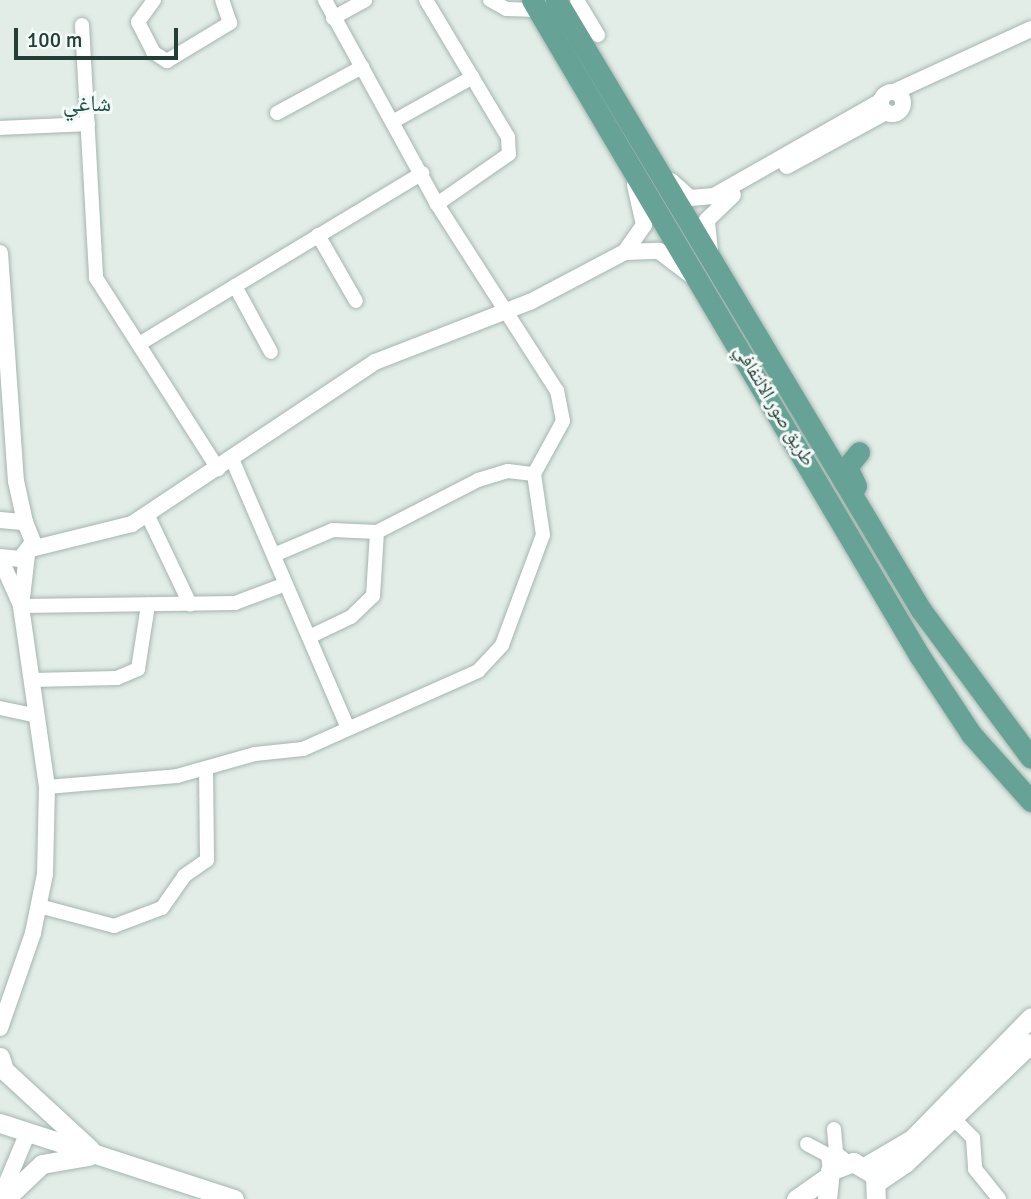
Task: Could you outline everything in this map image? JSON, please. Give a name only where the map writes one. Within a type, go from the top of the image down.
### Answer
[{"type":"main road","name":"طريق صور الالتفافي","points":[[542,3],[651,158],[711,254],[884,548],[953,658],[1031,758]]},
{"type":"main road","name":"طريق صور الالتفافي","points":[[542,3],[632,173],[919,655],[971,734],[1031,801]]},
{"type":"main road","points":[[796,1199],[860,1181],[912,1139],[1031,1017]]},
{"type":"main road","points":[[827,1199],[860,1181],[954,1119],[1031,1044]]},
{"type":"main road","points":[[0,1057],[4,1070],[96,1155]]},
{"type":"main road","points":[[3,1122],[234,1199]]},
{"type":"main road","points":[[2,1199],[42,1164],[96,1155]]},
{"type":"street","points":[[154,0],[138,22],[153,52],[167,61],[230,23],[222,0]]},
{"type":"street","points":[[47,787],[206,769],[255,754],[303,748],[478,671],[499,652],[542,535],[534,474],[563,421],[557,391],[509,310],[437,204],[394,121],[325,0]]},
{"type":"street","points":[[333,18],[365,0]]},
{"type":"street","points":[[426,0],[508,136],[509,154],[437,204]]},
{"type":"street","points":[[490,0],[506,9],[542,3]]},
{"type":"street","points":[[578,0],[598,35]]},
{"type":"street","points":[[82,25],[96,278],[218,469]]},
{"type":"street","points":[[711,254],[707,220],[722,202],[928,80],[1031,29]]},
{"type":"street","points":[[277,113],[362,67]]},
{"type":"street","points":[[394,121],[473,78]]},
{"type":"street","points":[[651,158],[682,194],[705,199],[891,102]]},
{"type":"street","points":[[0,128],[88,124]]},
{"type":"street","points":[[139,344],[422,173]]},
{"type":"street","points":[[625,252],[644,225],[632,173]]},
{"type":"street","points":[[318,235],[356,300]]},
{"type":"street","points":[[0,1028],[39,906],[47,787],[21,606],[0,558],[72,542],[148,516],[397,350],[509,310],[625,252],[659,251],[696,279]]},
{"type":"street","points":[[0,253],[3,345],[16,481],[28,525],[29,552],[21,606]]},
{"type":"street","points":[[235,286],[271,352]]},
{"type":"street","points":[[232,458],[348,728]]},
{"type":"street","points":[[274,555],[341,528],[377,532],[478,480],[508,471],[534,474]]},
{"type":"street","points":[[16,481],[2,519],[28,525],[72,542]]},
{"type":"street","points":[[148,516],[190,604]]},
{"type":"street","points":[[309,637],[351,617],[373,596],[377,532]]},
{"type":"street","points":[[21,606],[235,603],[286,584]]},
{"type":"street","points":[[32,680],[117,678],[138,669],[148,605]]},
{"type":"street","points":[[0,708],[37,716]]},
{"type":"street","points":[[39,906],[114,926],[162,908],[184,876],[207,860],[206,769]]},
{"type":"street","points":[[954,1119],[973,1138],[975,1169],[999,1199]]},
{"type":"street","points":[[834,1129],[836,1153],[860,1181]]},
{"type":"street","points":[[2,1199],[28,1132]]},
{"type":"street","points":[[807,1144],[828,1155],[860,1181]]},
{"type":"district","name":"شاغي","points":[[87,104]]}]
